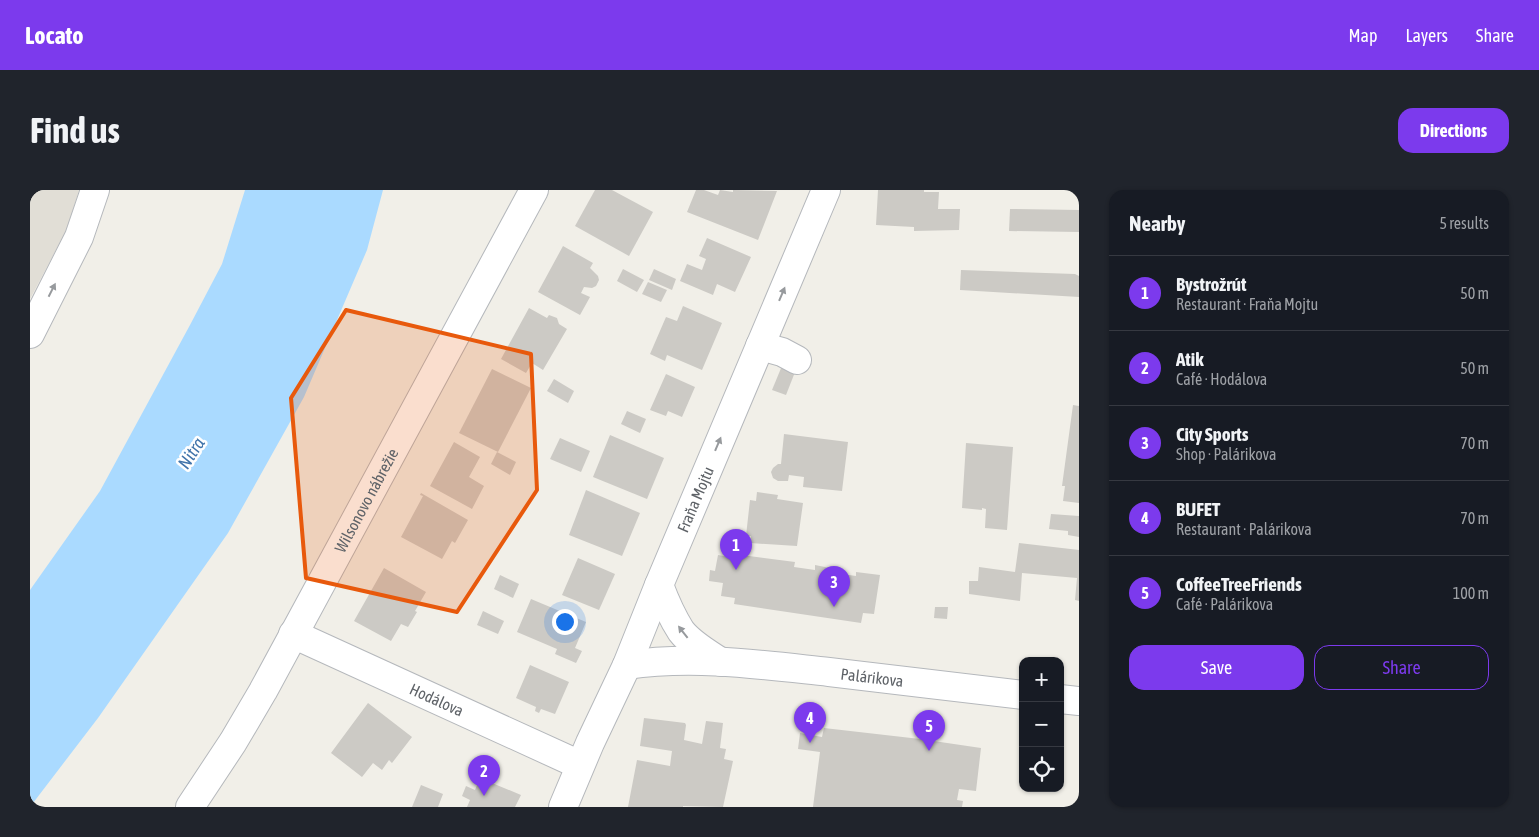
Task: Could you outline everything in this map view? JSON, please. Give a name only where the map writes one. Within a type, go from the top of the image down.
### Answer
[{"type":"street","points":[[30,334],[79,237],[96,190]]},
{"type":"street","name":"Wilsonovo nábrežie","points":[[190,807],[263,691],[534,190]]},
{"type":"street","name":"Fraňa Mojtu","points":[[563,807],[627,665],[658,585],[826,190]]},
{"type":"street","points":[[760,346],[782,352],[797,360]]},
{"type":"street","name":"Palárikova","points":[[658,585],[682,632],[694,644],[721,662]]},
{"type":"street","name":"Hodálova","points":[[293,634],[580,766]]},
{"type":"street","name":"Palárikova","points":[[627,665],[652,661],[721,662],[801,669],[1019,695]]},
{"type":"street","points":[[1064,699],[1079,701]]},
{"type":"highlighted area","points":[[346,310],[531,354],[537,490],[457,612],[306,578],[291,398]]},
{"type":"shaded area","points":[[30,190],[79,190],[67,229],[30,299]]},
{"type":"water","name":"Nitra","points":[[245,190],[383,190],[367,250],[304,397],[228,533],[98,718],[30,807],[30,590],[100,491],[190,325],[222,264]]},
{"type":"building","points":[[595,190],[612,190],[653,212],[629,256],[575,226]]},
{"type":"building","points":[[696,190],[704,190],[718,195],[720,190],[733,192],[733,190],[777,191],[758,240],[687,212]]},
{"type":"building","points":[[878,190],[924,190],[924,192],[939,192],[938,209],[960,209],[959,230],[914,231],[914,227],[876,225]]},
{"type":"building","points":[[1010,209],[1079,210],[1079,232],[1009,231]]},
{"type":"building","points":[[707,238],[751,257],[735,292],[717,284],[713,295],[680,281],[687,264],[702,270],[706,259],[699,256]]},
{"type":"building","points":[[563,246],[593,263],[590,268],[598,276],[599,280],[596,286],[592,288],[584,287],[581,293],[590,297],[580,315],[538,292]]},
{"type":"building","points":[[623,269],[644,280],[637,292],[617,281]]},
{"type":"building","points":[[654,269],[676,279],[672,290],[649,280]]},
{"type":"building","points":[[961,270],[1075,274],[1079,276],[1079,297],[960,290]]},
{"type":"building","points":[[648,282],[667,290],[661,302],[642,294]]},
{"type":"building","points":[[683,306],[722,323],[702,370],[667,355],[665,361],[650,354],[666,317],[677,321]]},
{"type":"building","points":[[529,308],[547,318],[549,315],[557,318],[559,324],[567,329],[543,370],[532,363],[526,373],[501,359]]},
{"type":"building","points":[[784,361],[797,367],[786,395],[772,390]]},
{"type":"building","points":[[492,369],[531,388],[498,452],[459,433]]},
{"type":"building","points":[[666,374],[695,387],[682,417],[668,411],[666,416],[650,410]]},
{"type":"building","points":[[554,379],[574,391],[568,403],[547,391]]},
{"type":"building","points":[[1073,405],[1079,406],[1079,503],[1063,501],[1065,486],[1062,486]]},
{"type":"building","points":[[627,411],[646,419],[640,433],[621,424]]},
{"type":"building","points":[[784,434],[848,442],[842,491],[803,487],[804,477],[789,475],[788,481],[778,481],[773,478],[771,472],[773,468],[781,464]]},
{"type":"building","points":[[610,435],[664,458],[647,499],[593,477]]},
{"type":"building","points":[[560,438],[590,451],[581,472],[550,459]]},
{"type":"building","points":[[454,442],[480,457],[469,477],[484,486],[472,509],[430,486]]},
{"type":"building","points":[[966,443],[1013,447],[1007,530],[985,528],[986,509],[962,508]]},
{"type":"building","points":[[497,452],[516,462],[510,475],[491,464]]},
{"type":"building","points":[[586,490],[640,513],[622,556],[569,535]]},
{"type":"building","points":[[757,492],[778,495],[777,499],[803,503],[797,546],[750,543],[751,536],[746,536],[750,500],[756,501]]},
{"type":"building","points":[[421,493],[468,520],[455,543],[452,541],[442,559],[401,537],[423,496],[420,495]]},
{"type":"building","points":[[1051,514],[1079,516],[1079,537],[1068,535],[1068,531],[1049,529]]},
{"type":"building","points":[[1019,543],[1079,550],[1079,601],[1075,600],[1077,578],[1022,573],[1020,601],[969,594],[969,581],[978,581],[979,567],[1015,572]]},
{"type":"building","points":[[734,554],[795,562],[794,567],[815,570],[815,565],[835,569],[835,573],[856,576],[856,572],[880,575],[874,614],[863,613],[861,623],[734,604],[735,598],[721,596],[723,583],[709,581],[710,570],[715,571],[718,555],[734,558]]},
{"type":"building","points":[[578,558],[615,574],[599,610],[562,595]]},
{"type":"building","points":[[384,568],[426,592],[408,627],[401,624],[391,641],[354,621]]},
{"type":"building","points":[[500,575],[519,584],[513,598],[494,589]]},
{"type":"building","points":[[531,599],[586,622],[575,648],[582,651],[576,663],[555,654],[557,649],[517,632]]},
{"type":"building","points":[[935,607],[948,607],[947,619],[934,618]]},
{"type":"building","points":[[483,611],[504,621],[498,634],[477,625]]},
{"type":"building","points":[[530,665],[569,682],[555,714],[541,709],[539,713],[535,711],[536,707],[516,698]]},
{"type":"building","points":[[368,703],[412,737],[392,763],[389,760],[382,770],[373,763],[362,777],[331,753]]},
{"type":"building","points":[[644,718],[685,723],[684,740],[702,744],[706,721],[723,723],[720,748],[726,749],[724,759],[733,761],[723,807],[628,807],[637,760],[670,766],[672,751],[640,746]]},
{"type":"building","points":[[824,728],[981,748],[976,791],[959,789],[957,800],[963,801],[962,807],[813,807],[820,752],[798,749],[800,733],[822,737]]},
{"type":"building","points":[[480,778],[521,795],[515,807],[467,807],[470,800],[462,796],[466,786],[475,790]]},
{"type":"building","points":[[421,785],[443,794],[438,807],[412,807]]},
{"type":"place","name":"Bystrožrút","points":[[736,570]]},
{"type":"place","name":"City Sports","points":[[834,607]]},
{"type":"place","name":"BUFET","points":[[810,743]]},
{"type":"place","name":"CoffeeTreeFriends","points":[[929,751]]},
{"type":"place","name":"Atik","points":[[484,796]]}]
